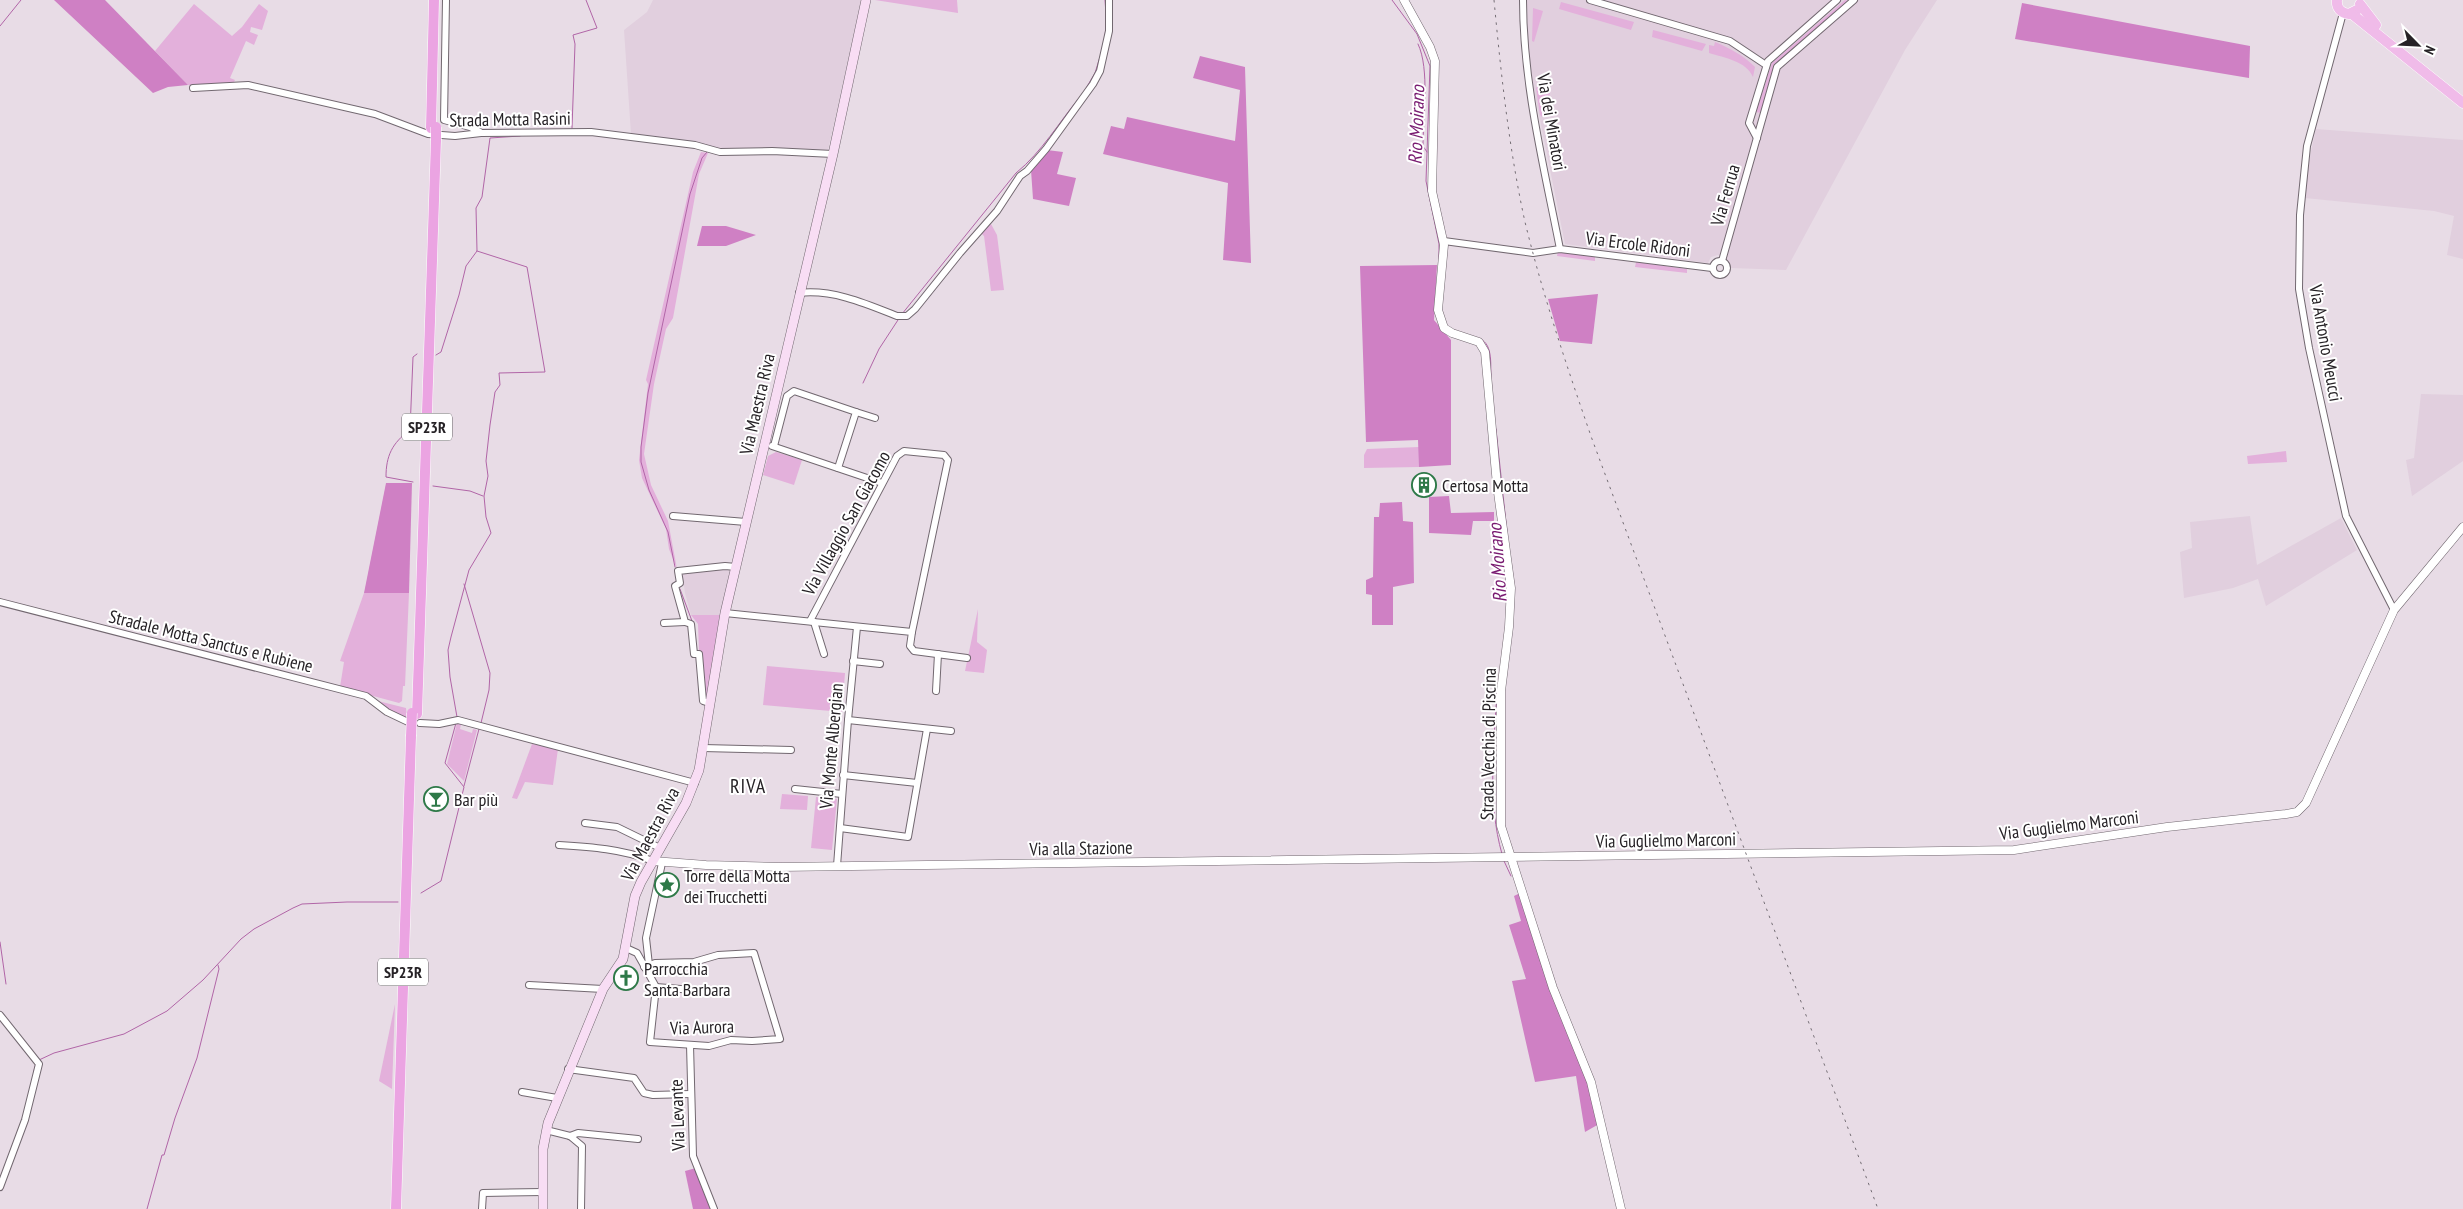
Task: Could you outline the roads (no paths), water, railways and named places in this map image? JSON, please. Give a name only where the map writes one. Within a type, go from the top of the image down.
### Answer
[{"type":"highway","name":"SP23R","points":[[434,0],[434,127]]},
{"type":"highway","name":"SP23R","points":[[401,1209],[414,718],[433,140],[440,0]]},
{"type":"highway","name":"SP23R","points":[[396,1209],[414,736]]},
{"type":"main road","name":"Via Maestra Riva","points":[[543,1209],[543,1149],[546,1130],[557,1098],[603,989],[623,959],[635,896],[657,862],[660,848],[695,783],[703,748],[725,612],[833,154],[867,1]]},
{"type":"main road","points":[[2336,1],[2339,10],[2348,13],[2463,103]]},
{"type":"main road","points":[[2348,13],[2358,9],[2360,2]]},
{"type":"main road","points":[[2360,2],[2379,28],[2463,98]]},
{"type":"street","points":[[446,0],[444,120],[470,127],[481,133]]},
{"type":"street","points":[[799,293],[823,293],[843,297],[897,316],[907,316],[916,309],[960,253],[997,211],[1020,176],[1027,172],[1093,84],[1100,71],[1110,31],[1109,0]]},
{"type":"street","name":"Strada Vecchia di Piscina","points":[[1404,0],[1426,39],[1435,61],[1432,191],[1444,241],[1438,310],[1444,328],[1460,338],[1479,342],[1485,352],[1498,485],[1511,588],[1509,624],[1501,684],[1501,826],[1553,988],[1591,1082],[1621,1209]]},
{"type":"street","name":"Via dei Minatori","points":[[1523,0],[1524,44],[1528,79],[1560,249]]},
{"type":"street","points":[[1590,0],[1730,41],[1766,65]]},
{"type":"street","points":[[1828,0],[1828,8]]},
{"type":"street","points":[[1757,138],[1749,123],[1768,60],[1837,0]]},
{"type":"street","name":"Via Ferrua","points":[[1722,261],[1777,67],[1854,0]]},
{"type":"street","name":"Via Antonio Meucci","points":[[2348,13],[2307,146],[2300,215],[2299,289],[2309,348],[2346,516],[2394,610]]},
{"type":"street","name":"Strada Motta Rasini","points":[[193,88],[248,85],[376,114],[428,134],[455,136],[481,133],[591,132],[695,145],[720,152],[772,151],[833,154]]},
{"type":"street","name":"Via Ercole Ridoni","points":[[1444,241],[1533,253],[1560,249],[1712,268]]},
{"type":"street","points":[[1722,261],[1727,268],[1724,274],[1716,274],[1712,268],[1715,262],[1722,261]]},
{"type":"street","points":[[774,446],[787,396],[794,391],[875,418]]},
{"type":"street","points":[[838,468],[856,412]]},
{"type":"street","points":[[764,444],[882,483]]},
{"type":"street","name":"Via Villaggio San Giacomo","points":[[812,622],[897,456],[904,451],[944,455],[948,460],[912,632]]},
{"type":"street","points":[[673,516],[746,522]]},
{"type":"street","name":"Via Guglielmo Marconi","points":[[1511,857],[2014,850],[2297,812],[2311,794],[2394,610],[2463,527]]},
{"type":"street","name":"Via Maestra Riva","points":[[709,703],[703,701],[699,654],[694,654],[691,624],[685,622],[675,586],[680,583],[678,571],[725,566],[736,567]]},
{"type":"street","name":"Stradale Motta Sanctus e Rubiene","points":[[0,602],[366,696],[393,716],[414,718],[439,724],[458,720],[695,783]]},
{"type":"street","points":[[725,612],[912,632],[911,650],[967,658]]},
{"type":"street","points":[[664,624],[685,622]]},
{"type":"street","points":[[812,622],[824,654]]},
{"type":"street","name":"Via Monte Albergian","points":[[837,866],[843,775],[857,627]]},
{"type":"street","points":[[936,691],[938,654]]},
{"type":"street","points":[[853,661],[880,664]]},
{"type":"street","points":[[848,720],[951,731]]},
{"type":"street","points":[[840,828],[908,837],[927,729]]},
{"type":"street","points":[[703,748],[790,750]]},
{"type":"street","points":[[843,775],[917,783]]},
{"type":"street","points":[[795,788],[842,794]]},
{"type":"street","points":[[585,823],[617,827],[660,848]]},
{"type":"street","points":[[559,845],[639,854],[657,862],[646,938],[646,966]]},
{"type":"street","name":"Via alla Stazione","points":[[657,862],[780,867],[1511,857]]},
{"type":"street","points":[[626,948],[635,952],[646,966],[656,987],[693,990]]},
{"type":"street","name":"Via Aurora","points":[[646,966],[694,962],[718,955],[754,953],[780,1039],[731,1040],[710,1046],[650,1042],[656,987]]},
{"type":"street","points":[[529,985],[603,989]]},
{"type":"street","points":[[0,1015],[37,1061],[24,1120],[0,1187]]},
{"type":"street","name":"Via Levante","points":[[690,1045],[693,1156],[714,1209]]},
{"type":"street","points":[[568,1069],[634,1078],[644,1093],[653,1095],[690,1094]]},
{"type":"street","points":[[522,1092],[557,1098]]},
{"type":"street","points":[[546,1130],[570,1136],[582,1146],[581,1209]]},
{"type":"street","points":[[570,1136],[578,1133],[638,1139]]},
{"type":"street","points":[[482,1209],[483,1193],[543,1192]]},
{"type":"waterway","name":"Rio Moirano","points":[[0,26],[21,0]]},
{"type":"waterway","points":[[572,128],[575,44],[573,35],[597,28],[586,0]]},
{"type":"waterway","points":[[1105,0],[1106,14]]},
{"type":"waterway","name":"Rio Moirano","points":[[1392,0],[1417,34],[1430,66],[1426,181],[1439,244],[1439,259]]},
{"type":"waterway","points":[[1105,37],[1106,26]]},
{"type":"waterway","points":[[1418,44],[1424,67],[1423,146],[1427,152]]},
{"type":"waterway","points":[[1085,90],[1095,73],[1100,57]]},
{"type":"waterway","points":[[902,314],[1016,173],[1042,146],[1080,97]]},
{"type":"waterway","points":[[436,355],[441,352],[466,266],[477,251],[476,208],[482,197],[490,138],[520,136]]},
{"type":"waterway","points":[[675,567],[668,532],[649,490],[641,462],[641,447],[648,393],[690,194],[702,158],[707,152]]},
{"type":"waterway","points":[[457,717],[450,677],[448,650],[469,570],[491,533],[486,517],[484,496],[488,476],[486,461],[490,425],[495,392],[500,385],[499,373],[545,372],[527,267],[477,251]]},
{"type":"waterway","points":[[863,383],[879,349],[898,320]]},
{"type":"waterway","name":"Rio Moirano","points":[[1480,339],[1489,351],[1491,380]]},
{"type":"waterway","points":[[413,482],[386,477],[387,463],[391,450],[410,430],[413,357],[417,354]]},
{"type":"waterway","name":"Rio Moirano","points":[[1496,429],[1507,532]]},
{"type":"waterway","points":[[433,486],[470,491],[483,496]]},
{"type":"waterway","name":"Rio Moirano","points":[[1510,556],[1514,584]]},
{"type":"waterway","points":[[464,584],[490,673],[489,690],[481,723]]},
{"type":"waterway","points":[[680,589],[692,621]]},
{"type":"waterway","name":"Rio Moirano","points":[[1497,691],[1493,752],[1493,794],[1494,814],[1502,854]]},
{"type":"waterway","points":[[421,893],[441,881],[464,787],[445,763],[456,723]]},
{"type":"waterway","points":[[464,786],[479,729]]},
{"type":"waterway","name":"Rio Moirano","points":[[1504,861],[1511,876]]},
{"type":"waterway","points":[[39,1060],[54,1053],[124,1034],[167,1011],[203,980],[241,939],[254,929],[302,904],[398,902]]},
{"type":"waterway","points":[[0,942],[6,984]]},
{"type":"waterway","points":[[147,1209],[162,1155],[164,1155],[175,1118],[197,1058],[219,969],[218,965]]},
{"type":"waterway","points":[[34,1071],[36,1063]]},
{"type":"railway","points":[[1494,0],[1506,111],[1519,195],[1532,250],[1556,331],[1592,439],[1878,1209]]},
{"type":"place","name":"Certosa Motta","points":[[1424,485]]},
{"type":"place","name":"Bar più","points":[[436,799]]},
{"type":"place","name":"Torre della Motta dei Trucchetti","points":[[667,885]]},
{"type":"place","name":"Parrocchia Santa Barbara","points":[[626,978]]},
{"type":"district","name":"RIVA","points":[[748,786]]}]
